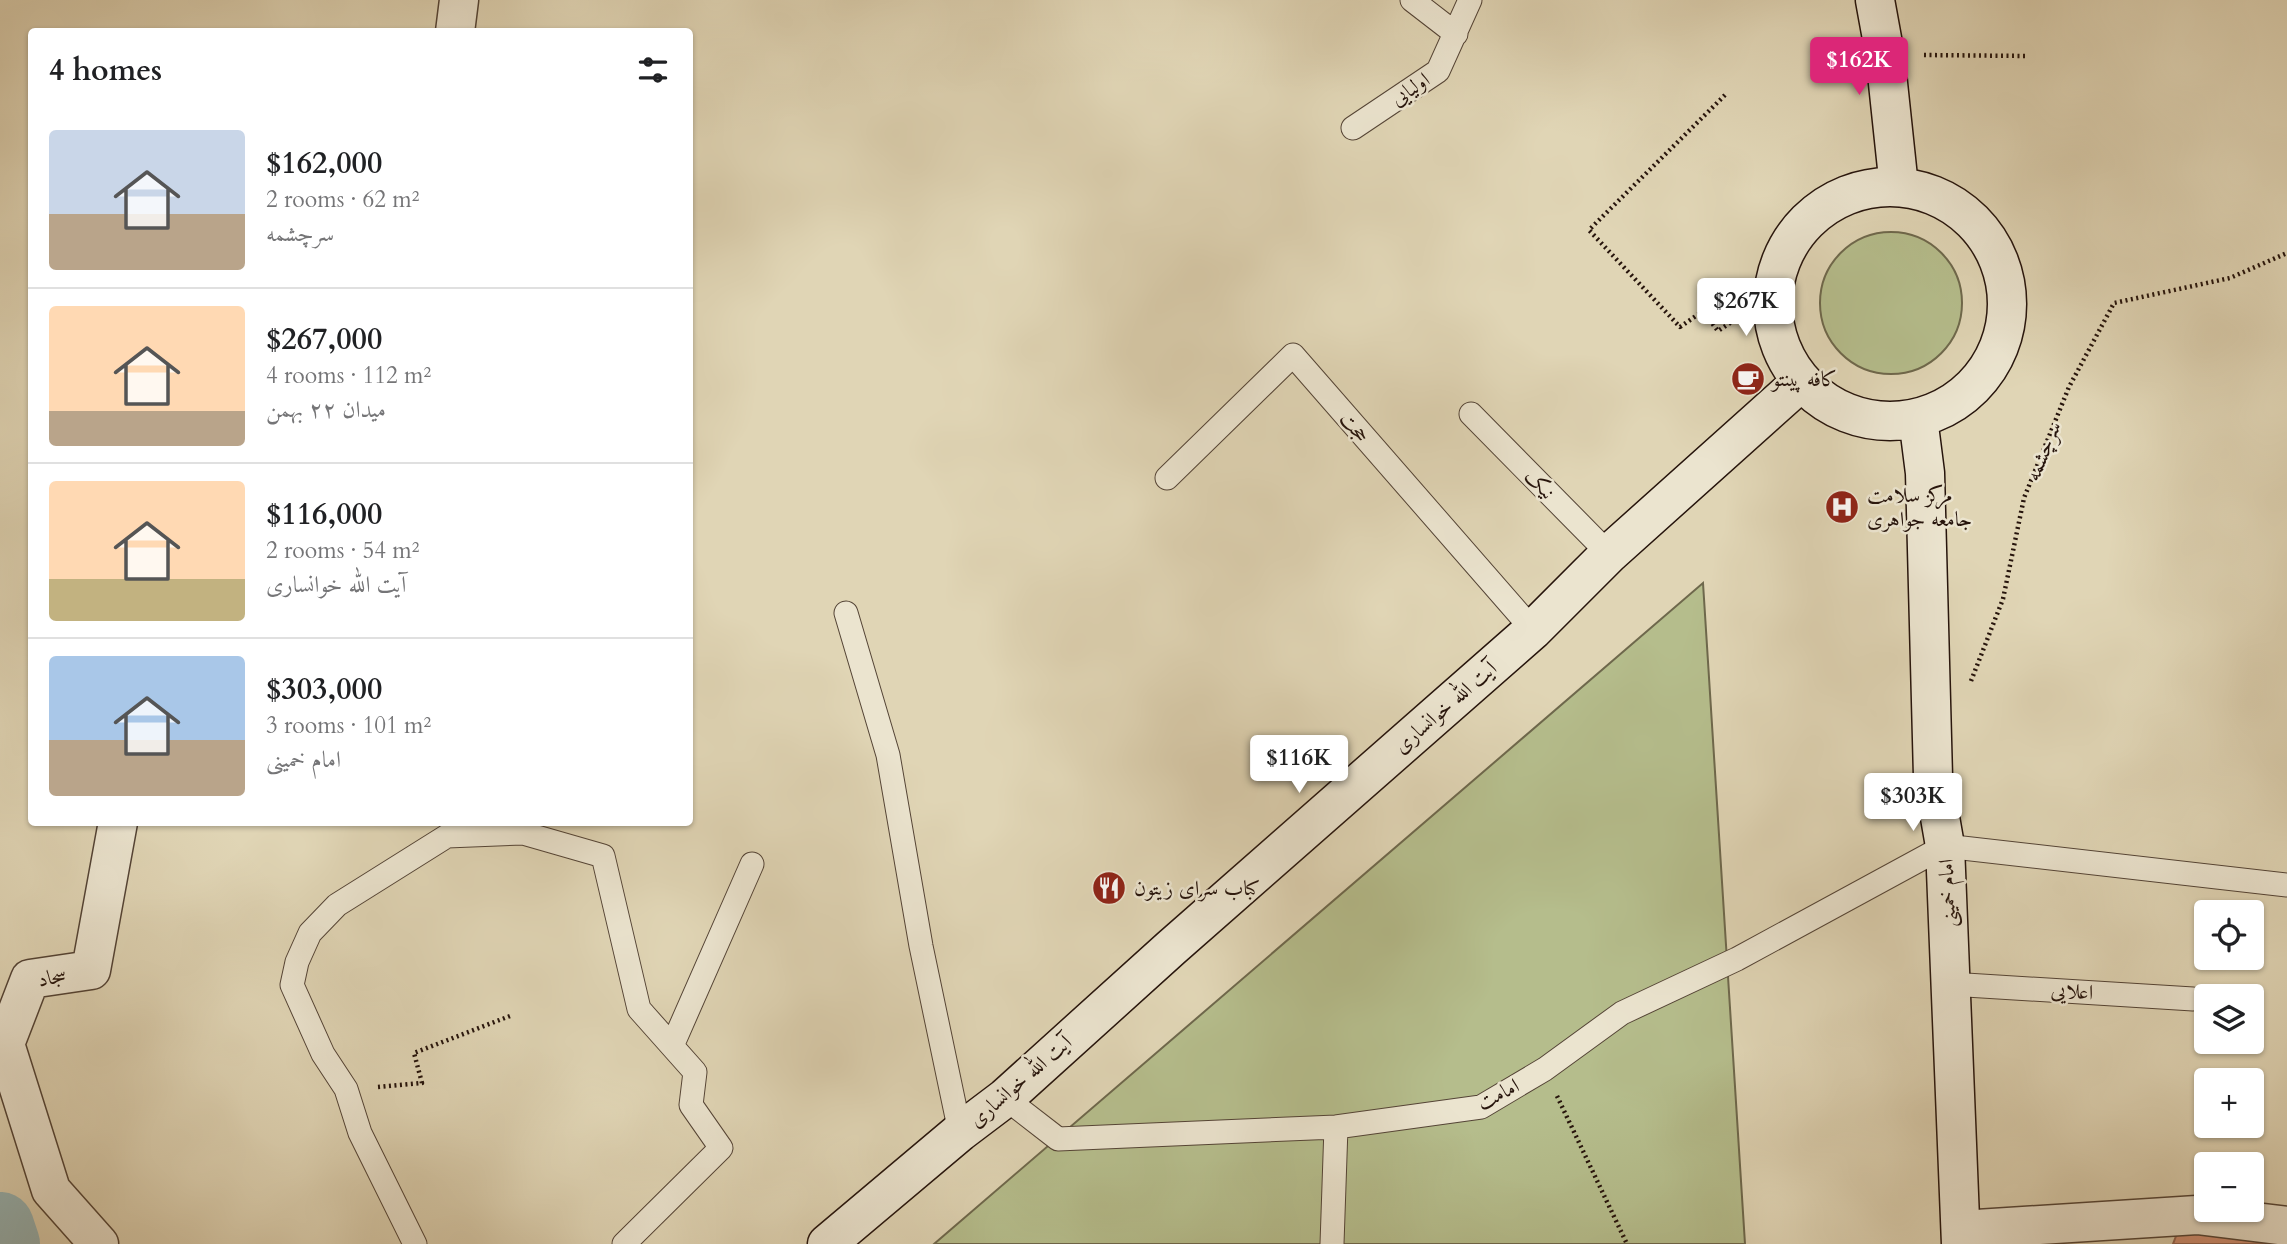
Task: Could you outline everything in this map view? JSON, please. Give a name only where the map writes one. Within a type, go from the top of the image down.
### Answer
[{"type":"main road","points":[[456,28],[459,0]]},
{"type":"main road","points":[[1875,0],[1885,55],[1899,187]]},
{"type":"main road","points":[[1899,187],[1935,196],[1967,215],[1990,242],[2005,276],[2008,313],[1999,348],[1980,380],[1952,404],[1918,418],[1886,421],[1854,416],[1825,402],[1801,381],[1780,345],[1774,326],[1772,295],[1781,258],[1800,227],[1809,219],[1828,203],[1863,189],[1899,187]]},
{"type":"main road","name":"آیت الله خوانساری","points":[[827,1244],[1004,1098],[1533,630],[1609,554],[1801,381]]},
{"type":"main road","name":"امام خمینی","points":[[1918,418],[1925,473],[1933,777],[1945,846],[1961,1237]]},
{"type":"main road","name":"سجاد","points":[[99,1244],[51,1190],[5,1044],[30,979],[91,970],[117,826]]},
{"type":"main road","points":[[1961,1237],[2197,1215],[2287,1226]]},
{"type":"lane","points":[[1412,0],[1456,34]]},
{"type":"lane","name":"اولیایی","points":[[1353,128],[1438,71],[1470,0]]},
{"type":"lane","name":"حجت","points":[[1167,478],[1293,355],[1533,630]]},
{"type":"lane","name":"نیک","points":[[1471,414],[1609,554]]},
{"type":"lane","points":[[846,612],[888,755],[921,946],[960,1132]]},
{"type":"lane","points":[[415,1244],[360,1133],[346,1089],[323,1054],[292,985],[297,962],[310,933],[337,905],[447,829],[523,833],[603,856],[639,1009],[695,1072],[691,1105],[721,1148],[624,1244]]},
{"type":"lane","points":[[1945,846],[2287,886]]},
{"type":"lane","name":"امامت","points":[[1004,1098],[1058,1139],[1336,1126],[1481,1107],[1545,1069],[1622,1013],[1737,959],[1945,846]]},
{"type":"lane","points":[[672,1046],[752,864]]},
{"type":"lane","name":"اعلایی","points":[[1950,984],[2193,999]]},
{"type":"lane","points":[[1332,1244],[1336,1126]]},
{"type":"path","points":[[1885,55],[2026,56]]},
{"type":"path","points":[[1725,95],[1590,230],[1680,327],[1703,312],[1718,331],[1772,295]]},
{"type":"path","name":"سرچشمه","points":[[1968,688],[2003,599],[2024,498],[2069,387],[2114,303],[2231,278],[2287,253]]},
{"type":"path","points":[[346,1089],[422,1083],[414,1053],[510,1016]]},
{"type":"path","points":[[1545,1069],[1627,1244]]},
{"type":"green space","points":[[1891,232],[1918,237],[1941,253],[1957,276],[1962,303],[1957,330],[1941,353],[1918,369],[1891,374],[1864,369],[1841,353],[1825,330],[1820,303],[1825,276],[1841,253],[1864,237]]},
{"type":"green space","points":[[1703,583],[1745,1244],[934,1244]]},
{"type":"building","points":[[2186,1210],[2194,1212],[2194,1222],[2258,1222],[2287,1228],[2287,1244],[2173,1244]]},
{"type":"waterway","points":[[0,1226],[6,1244]]},
{"type":"place","name":"کافه پینتو","points":[[1748,379]]},
{"type":"place","name":"مرکز سلامت جامعه جواهری","points":[[1842,507]]},
{"type":"place","name":"کباب سرای زیتون","points":[[1109,888]]}]
